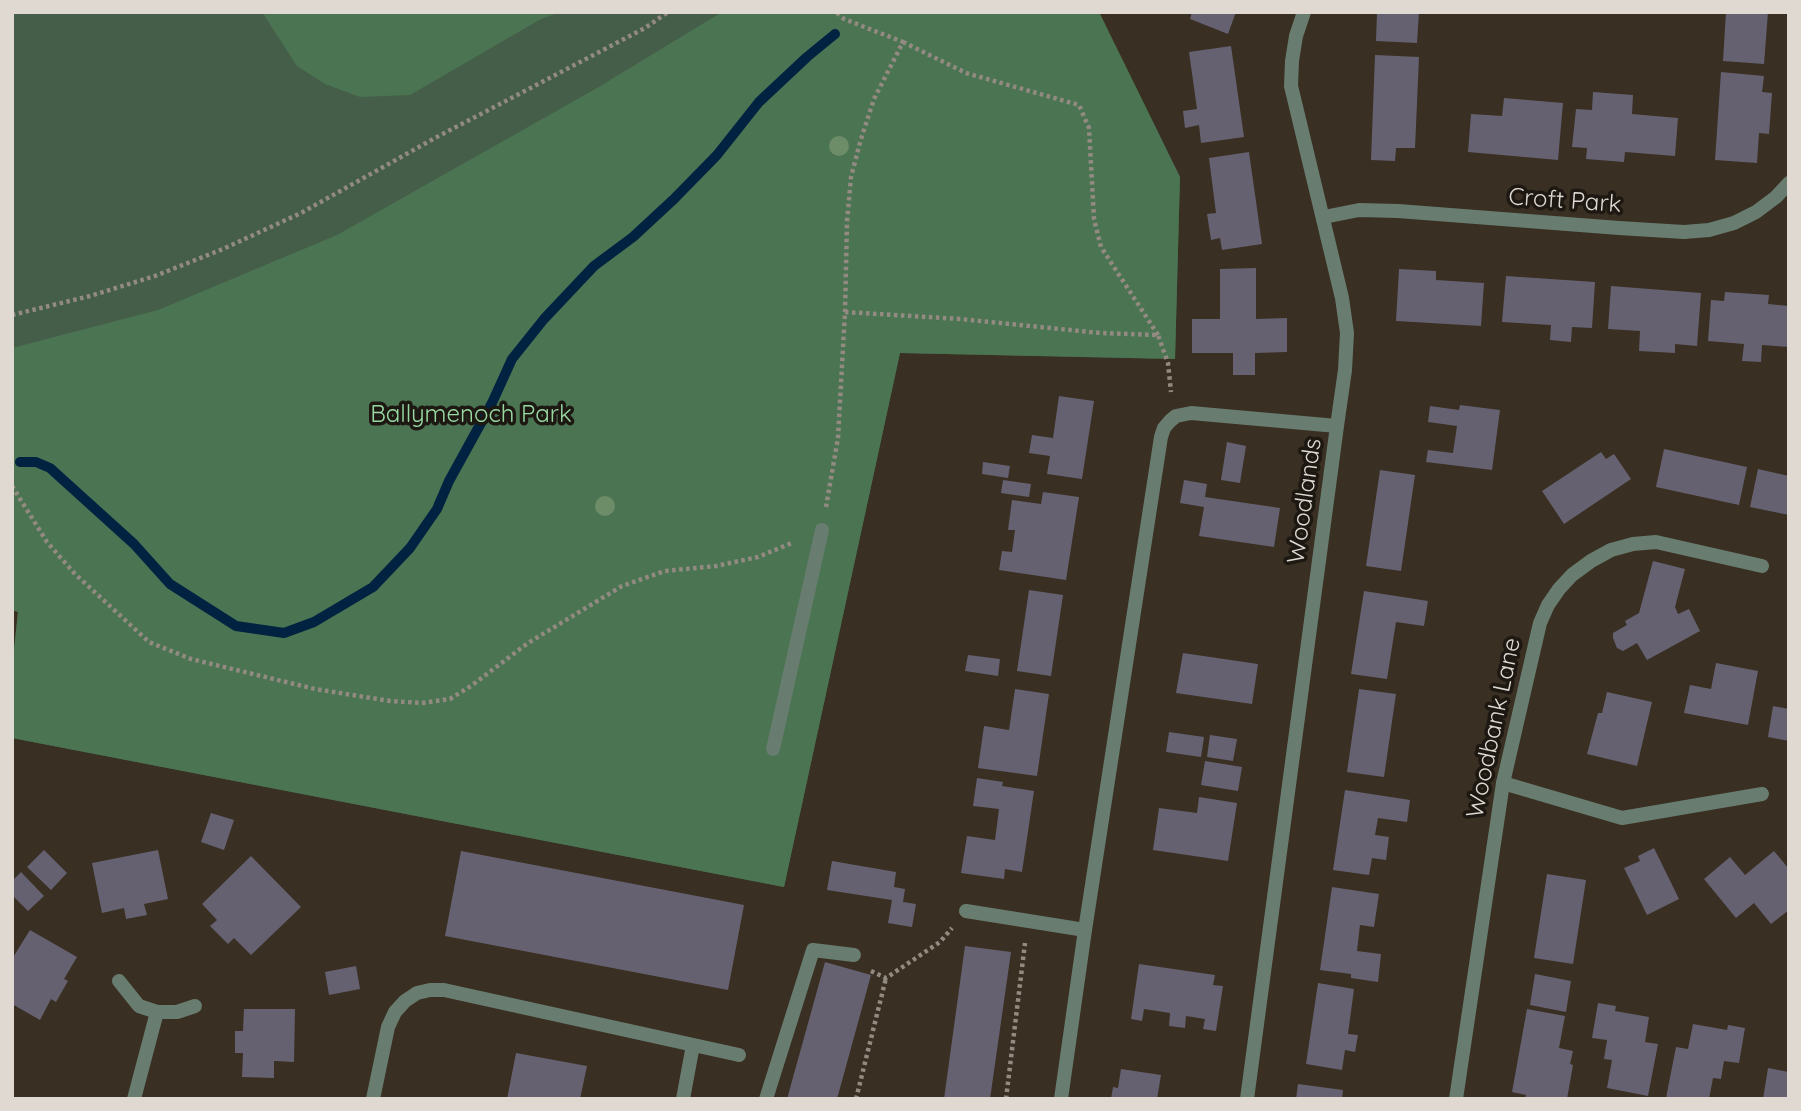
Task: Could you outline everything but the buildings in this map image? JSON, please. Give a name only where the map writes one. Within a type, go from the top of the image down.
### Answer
[{"type":"street","points":[[1304,12],[1294,48],[1292,86],[1324,217],[1347,333],[1338,426]]},
{"type":"street","name":"Croft Park","points":[[1324,217],[1359,210],[1398,211],[1684,232],[1709,230],[1734,223],[1756,212],[1789,183]]},
{"type":"street","points":[[1061,1099],[1161,436],[1170,421],[1184,413]]},
{"type":"street","name":"Woodlands","points":[[1184,413],[1338,426],[1247,1099]]},
{"type":"street","points":[[774,749],[822,530]]},
{"type":"street","name":"Woodbank Lane","points":[[1456,1099],[1503,783],[1540,623],[1548,605],[1572,575],[1591,561],[1611,550],[1633,544],[1656,542],[1762,566]]},
{"type":"street","points":[[1503,783],[1622,818],[1762,794]]},
{"type":"street","points":[[966,911],[1085,930]]},
{"type":"street","points":[[766,1099],[813,950],[854,956]]},
{"type":"street","points":[[119,981],[139,1006],[157,1012],[177,1013],[195,1006]]},
{"type":"street","points":[[373,1099],[388,1027],[395,1012],[405,1000],[430,990],[444,990],[739,1055]]},
{"type":"street","points":[[134,1099],[157,1012]]},
{"type":"street","points":[[684,1099],[693,1045]]},
{"type":"path","points":[[12,315],[90,296],[155,276],[302,213],[435,138],[645,28],[668,12]]},
{"type":"path","points":[[836,12],[844,19],[903,42],[966,73],[1079,105],[1089,128],[1094,219],[1101,247],[1158,335],[1168,363],[1172,397],[1184,413]]},
{"type":"path","points":[[12,486],[47,542],[75,575],[149,642],[191,659],[315,689],[390,701],[422,703],[450,699],[528,643],[622,586],[665,572],[716,566],[758,557],[822,530],[838,438],[851,177],[874,99],[903,42]]},
{"type":"path","points":[[845,312],[1158,335]]},
{"type":"path","points":[[856,1099],[886,978],[940,942],[966,911]]},
{"type":"path","points":[[1006,1099],[1028,921]]},
{"type":"path","points":[[854,956],[855,962],[886,978]]},
{"type":"green space","name":"Ballymenoch Park","points":[[12,12],[1099,12],[1180,177],[1175,359],[900,353],[784,887],[12,738],[12,668],[18,612],[12,610]]},
{"type":"green space","points":[[262,12],[561,12],[541,19],[410,95],[360,97],[325,84],[297,66]]},
{"type":"green space","name":"Ballymenoch Park","points":[[722,12],[1099,12],[1180,177],[1175,359],[900,353],[784,887],[12,738],[12,668],[18,612],[12,610],[12,348],[158,310],[337,235],[597,88]]},
{"type":"waterway","points":[[20,462],[36,462],[50,468],[134,544],[170,584],[236,626],[284,633],[314,622],[373,587],[410,548],[437,509],[512,359],[544,319],[594,266],[633,237],[674,199],[717,155],[759,102],[835,34]]}]
